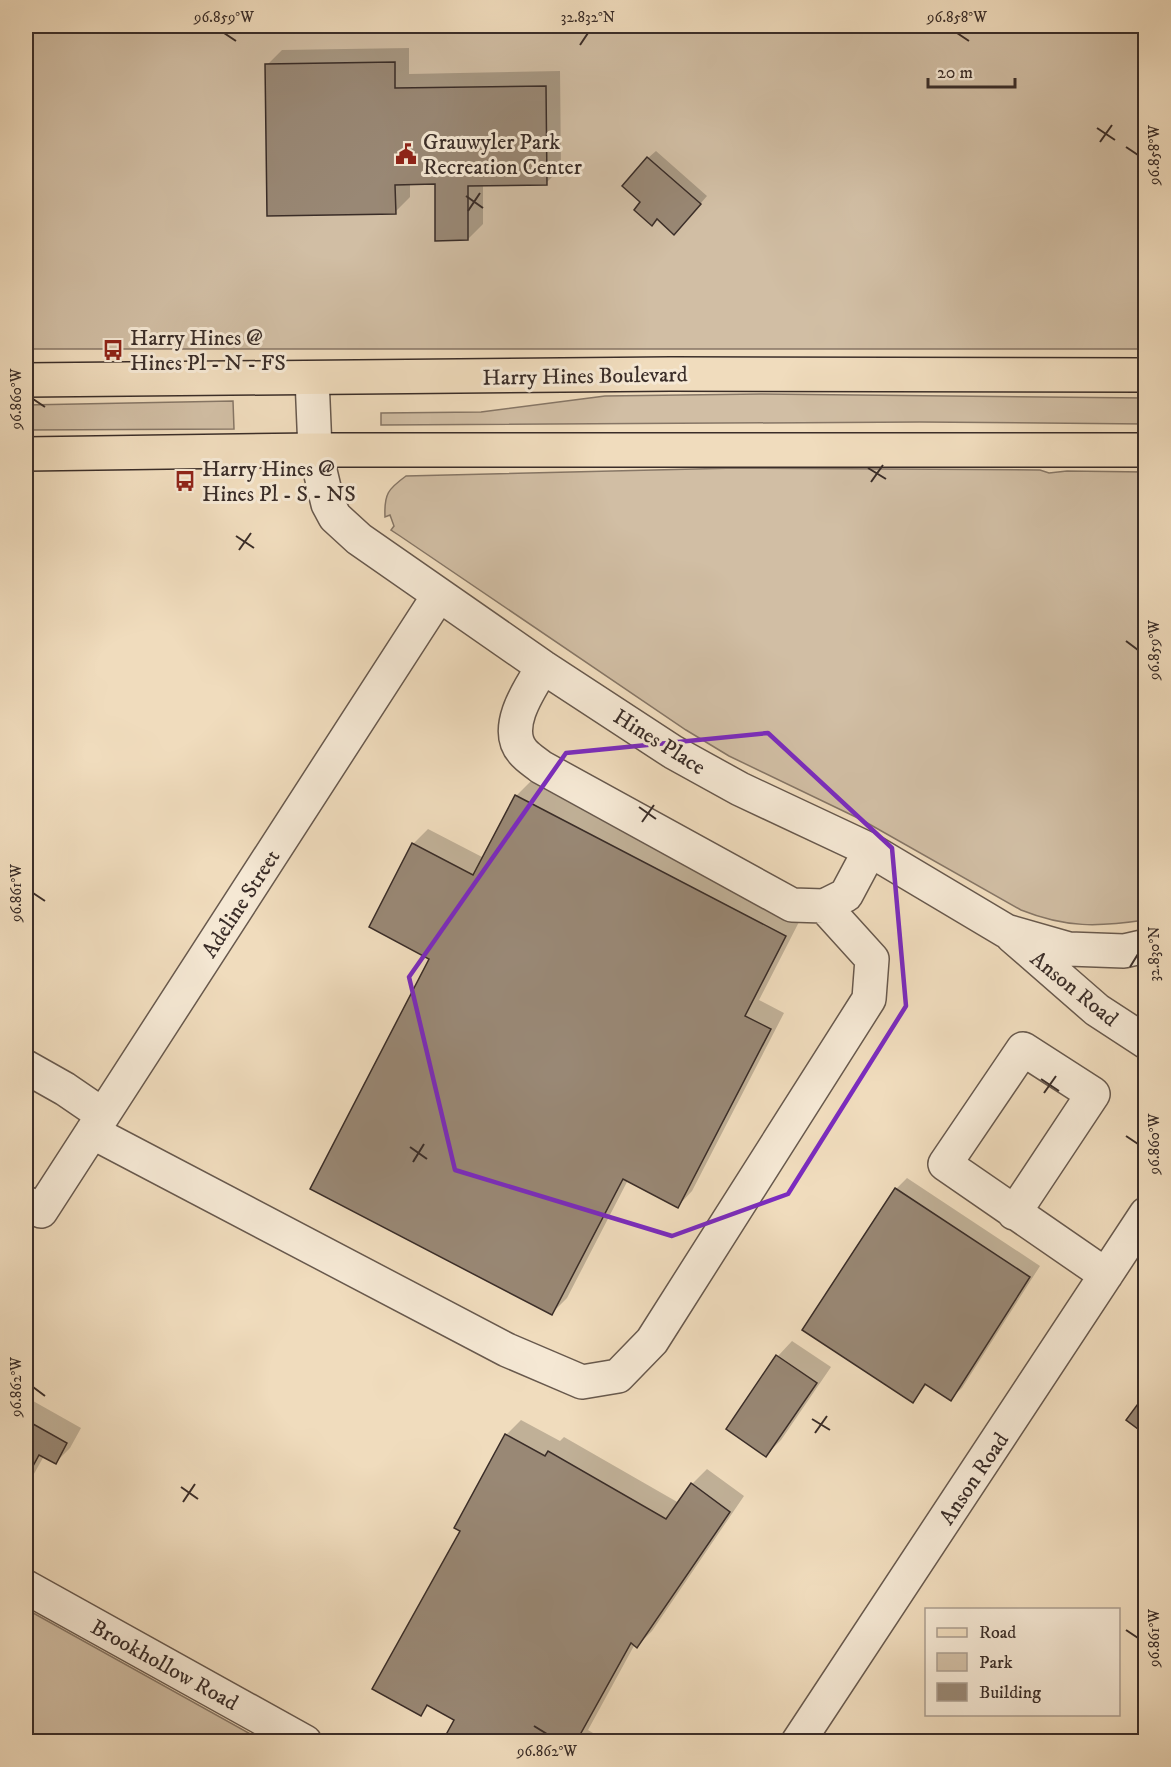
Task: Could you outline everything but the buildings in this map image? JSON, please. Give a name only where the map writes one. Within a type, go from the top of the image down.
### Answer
[{"type":"main road","name":"Harry Hines Boulevard","points":[[26,380],[671,374],[1146,375]]},
{"type":"main road","points":[[26,454],[315,450],[1146,450]]},
{"type":"street","name":"Hines Place","points":[[312,378],[315,450],[328,504],[335,517],[359,539],[543,667],[674,752],[730,784],[870,850],[1006,931],[1069,949],[1124,951],[1146,946]]},
{"type":"street","name":"Adeline Street","points":[[33,1207],[98,1123],[439,594]]},
{"type":"street","points":[[543,667],[522,701],[514,732],[522,751],[541,767],[792,905],[824,906],[846,895],[870,850]]},
{"type":"street","points":[[26,1067],[65,1089],[98,1123],[507,1350],[582,1382],[618,1376],[652,1341],[868,999],[872,959],[824,906]]},
{"type":"street","name":"Anson Road","points":[[1006,931],[1097,1010],[1146,1042]]},
{"type":"street","points":[[1014,1213],[1093,1094],[1023,1049],[945,1164],[1014,1213],[1106,1275]]},
{"type":"street","name":"Anson Road","points":[[798,1742],[1146,1214]]},
{"type":"street","name":"Brookhollow Road","points":[[26,1587],[305,1742]]},
{"type":"highlighted area","points":[[768,733],[892,848],[906,1006],[788,1194],[672,1236],[455,1170],[409,977],[566,753]]},
{"type":"green space","points":[[26,26],[1145,26],[1145,349],[26,349]]},
{"type":"green space","points":[[761,394],[1145,398],[1145,424],[920,422],[381,425],[381,413],[481,412],[605,396]]},
{"type":"green space","points":[[233,401],[234,429],[26,430],[26,405]]},
{"type":"green space","points":[[737,468],[1040,470],[1049,473],[1067,471],[1145,472],[1145,920],[1097,925],[1068,923],[1021,910],[862,820],[729,756],[686,730],[391,530],[394,526],[390,515],[385,517],[388,493],[406,476]]},
{"type":"green space","points":[[26,1609],[263,1741],[26,1741]]},
{"type":"place","name":"Grauwyler Park Recreation Center","points":[[406,154]]},
{"type":"place","name":"Harry Hines @ Hines Pl - N - FS","points":[[113,350]]},
{"type":"place","name":"Harry Hines @ Hines Pl - S - NS","points":[[185,481]]}]
